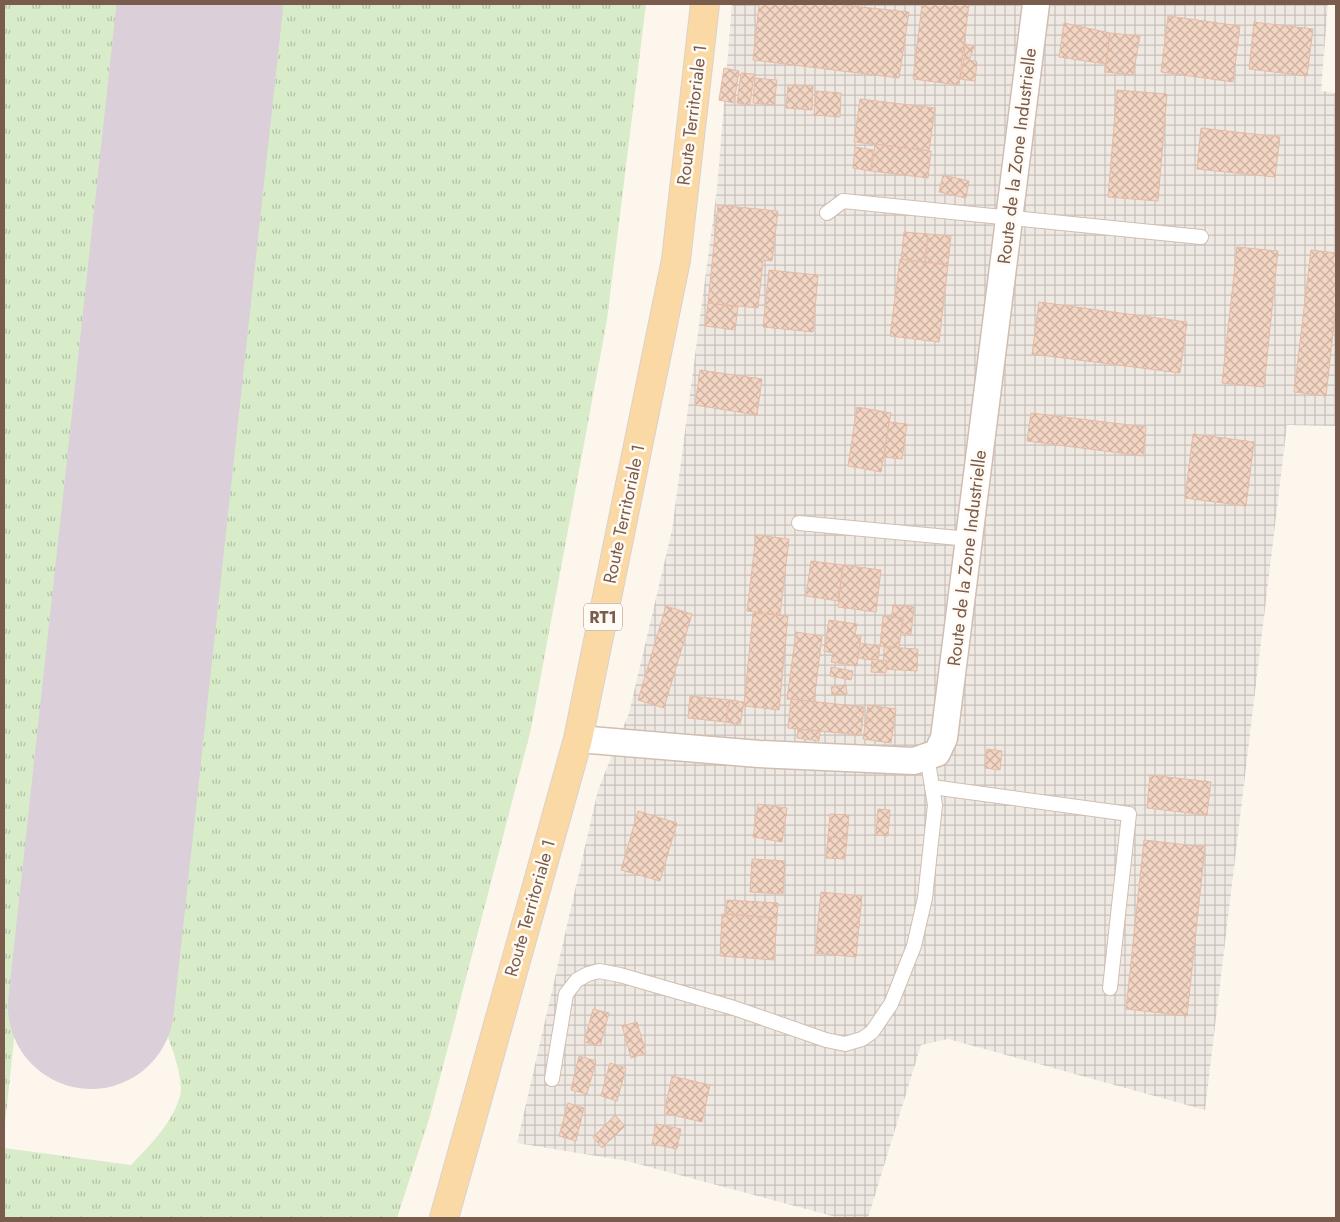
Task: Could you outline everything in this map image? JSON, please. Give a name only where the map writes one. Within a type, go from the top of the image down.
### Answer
[{"type":"main road","name":"Route Territoriale 1","points":[[444,1218],[578,739],[676,260],[705,4]]},
{"type":"street","name":"Route de la Zone Industrielle","points":[[927,756],[937,753],[944,738],[1036,4]]},
{"type":"street","points":[[578,739],[769,754],[914,761],[927,756]]},
{"type":"lane","points":[[827,213],[843,201],[1201,237]]},
{"type":"lane","points":[[798,523],[969,539]]},
{"type":"lane","points":[[552,1079],[566,994],[577,980],[599,971],[620,975],[734,1008],[826,1040],[845,1044],[862,1039],[872,1032],[891,1004],[914,946],[924,898],[935,805],[927,756]]},
{"type":"lane","points":[[932,788],[1129,814],[1110,988]]},
{"type":"shaded area","points":[[732,4],[1328,4],[1321,91],[1336,93],[1336,426],[1287,425],[1205,1110],[948,1039],[921,1045],[868,1218],[840,1218],[627,1161],[517,1143],[598,790],[629,713],[672,530],[717,189]]},
{"type":"green space","points":[[4,4],[125,4],[4,1133]]},
{"type":"green space","points":[[242,4],[646,4],[607,320],[531,729],[430,1116],[397,1218],[4,1218],[4,1148],[131,1165],[166,1125],[180,1096],[179,1072],[162,1021],[145,979]]},
{"type":"building","points":[[759,4],[833,4],[909,12],[899,78],[753,60]]},
{"type":"building","points":[[922,4],[969,4],[959,85],[913,79]]},
{"type":"building","points":[[1168,16],[1240,26],[1233,82],[1161,72]]},
{"type":"building","points":[[1254,22],[1313,29],[1307,76],[1249,69]]},
{"type":"building","points":[[1064,23],[1110,33],[1106,64],[1059,57]]},
{"type":"building","points":[[1110,33],[1140,36],[1133,75],[1105,72]]},
{"type":"building","points":[[965,44],[974,46],[970,59],[964,58]]},
{"type":"building","points":[[964,58],[977,62],[975,81],[960,79]]},
{"type":"building","points":[[724,68],[739,71],[734,103],[719,100]]},
{"type":"building","points":[[741,73],[754,74],[750,105],[737,103]]},
{"type":"building","points":[[755,78],[777,80],[774,105],[753,103]]},
{"type":"building","points":[[788,85],[813,86],[812,110],[786,108]]},
{"type":"building","points":[[1117,90],[1167,94],[1158,201],[1108,197]]},
{"type":"building","points":[[816,91],[841,93],[840,117],[814,115]]},
{"type":"building","points":[[860,99],[935,108],[929,151],[854,142]]},
{"type":"building","points":[[1201,128],[1280,137],[1275,177],[1197,169]]},
{"type":"building","points":[[875,144],[931,151],[928,178],[871,171]]},
{"type":"building","points":[[855,147],[873,150],[871,171],[853,168]]},
{"type":"building","points":[[943,175],[969,181],[966,198],[939,192]]},
{"type":"building","points":[[718,205],[778,211],[772,261],[763,260],[758,308],[708,303]]},
{"type":"building","points":[[904,232],[928,234],[925,262],[901,260]]},
{"type":"building","points":[[928,234],[951,236],[948,265],[925,262]]},
{"type":"building","points":[[1237,247],[1278,251],[1264,387],[1222,383]]},
{"type":"building","points":[[1311,250],[1336,253],[1336,306],[1326,396],[1294,392]]},
{"type":"building","points":[[900,259],[948,265],[939,342],[890,336]]},
{"type":"building","points":[[769,270],[818,275],[813,332],[763,327]]},
{"type":"building","points":[[1039,302],[1187,322],[1180,373],[1032,354]]},
{"type":"building","points":[[708,303],[738,307],[735,330],[705,326]]},
{"type":"building","points":[[700,370],[762,379],[757,415],[695,405]]},
{"type":"building","points":[[857,407],[891,413],[881,472],[848,466]]},
{"type":"building","points":[[1031,413],[1146,427],[1143,456],[1027,441]]},
{"type":"building","points":[[889,422],[907,424],[902,459],[884,457]]},
{"type":"building","points":[[1193,434],[1254,442],[1246,506],[1185,498]]},
{"type":"building","points":[[756,535],[789,539],[780,615],[747,611]]},
{"type":"building","points":[[811,561],[843,565],[838,601],[806,596]]},
{"type":"building","points":[[843,565],[881,570],[876,612],[838,607]]},
{"type":"building","points":[[893,605],[914,607],[911,634],[890,632]]},
{"type":"building","points":[[666,606],[692,614],[664,708],[638,700]]},
{"type":"building","points":[[753,613],[788,616],[779,710],[744,706]]},
{"type":"building","points":[[883,616],[903,618],[899,648],[880,646]]},
{"type":"building","points":[[829,620],[857,624],[855,635],[861,636],[857,666],[831,662],[833,653],[824,651]]},
{"type":"building","points":[[796,632],[822,636],[814,702],[787,699]]},
{"type":"building","points":[[860,643],[880,646],[878,661],[858,658]]},
{"type":"building","points":[[884,647],[918,649],[917,671],[883,669]]},
{"type":"building","points":[[872,659],[887,661],[886,673],[871,672]]},
{"type":"building","points":[[831,667],[853,671],[851,680],[830,676]]},
{"type":"building","points":[[846,685],[847,694],[832,695],[831,687]]},
{"type":"building","points":[[690,696],[730,700],[726,722],[688,718]]},
{"type":"building","points":[[791,699],[864,707],[861,735],[788,728]]},
{"type":"building","points":[[730,700],[744,702],[740,725],[726,722]]},
{"type":"building","points":[[868,705],[896,709],[891,743],[863,739]]},
{"type":"building","points":[[798,729],[820,731],[819,741],[797,738]]},
{"type":"building","points":[[987,749],[1002,751],[1000,770],[985,768]]},
{"type":"building","points":[[1150,775],[1211,782],[1207,815],[1147,808]]},
{"type":"building","points":[[758,804],[787,808],[782,842],[753,837]]},
{"type":"building","points":[[878,809],[890,810],[888,836],[876,835]]},
{"type":"building","points":[[638,811],[677,823],[660,881],[621,870]]},
{"type":"building","points":[[830,814],[849,815],[847,839],[828,837]]},
{"type":"building","points":[[828,837],[847,839],[845,859],[826,858]]},
{"type":"building","points":[[1144,840],[1205,847],[1187,1016],[1126,1009]]},
{"type":"building","points":[[752,859],[785,861],[783,894],[750,892]]},
{"type":"building","points":[[821,892],[862,896],[856,957],[815,953]]},
{"type":"building","points":[[727,900],[778,903],[777,918],[726,914]]},
{"type":"building","points":[[722,914],[777,918],[774,960],[720,956]]},
{"type":"building","points":[[593,1009],[609,1013],[600,1046],[584,1042]]},
{"type":"building","points":[[637,1022],[646,1053],[631,1058],[622,1026]]},
{"type":"building","points":[[579,1056],[596,1061],[587,1094],[571,1090]]},
{"type":"building","points":[[610,1063],[626,1068],[617,1101],[601,1096]]},
{"type":"building","points":[[672,1076],[710,1085],[702,1122],[664,1113]]},
{"type":"building","points":[[568,1103],[584,1108],[576,1141],[559,1136]]},
{"type":"building","points":[[615,1115],[625,1126],[602,1148],[593,1137]]},
{"type":"building","points":[[656,1124],[681,1129],[677,1149],[652,1144]]},
{"type":"runway","points":[[91,1006],[200,4]]}]
